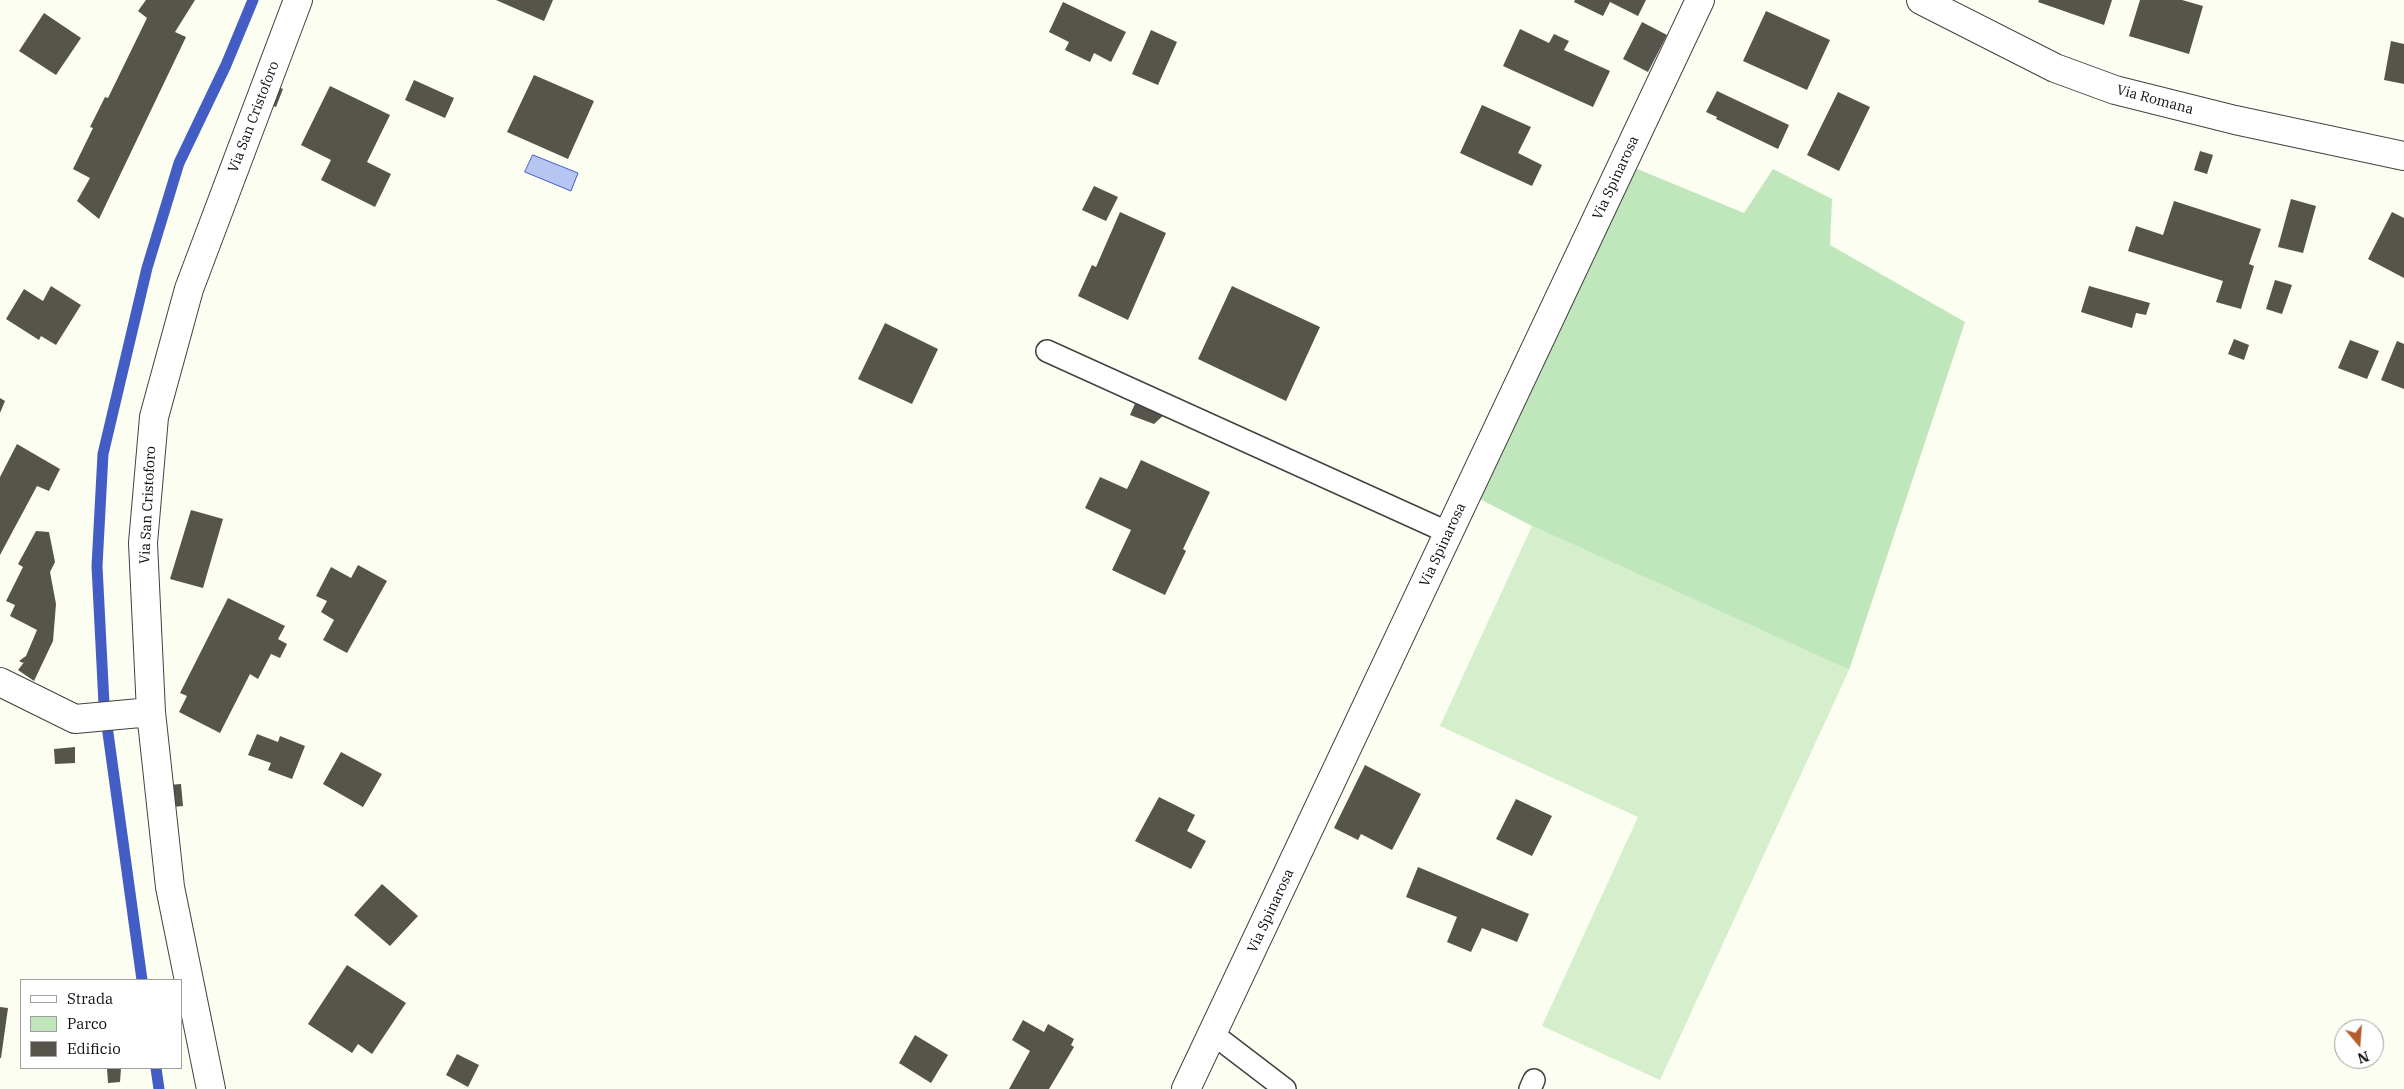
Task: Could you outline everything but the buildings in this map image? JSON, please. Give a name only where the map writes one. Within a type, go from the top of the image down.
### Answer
[{"type":"street","name":"Via San Cristoforo","points":[[211,1089],[170,887],[143,713],[143,543],[154,417],[189,289],[298,0]]},
{"type":"street","name":"Via Spinarosa","points":[[1186,1089],[1700,0]]},
{"type":"street","name":"Via Romana","points":[[1922,0],[2055,68],[2116,90],[2244,122],[2404,156]]},
{"type":"street","points":[[4,692],[75,719],[143,713]]},
{"type":"lane","points":[[1047,350],[1449,533]]},
{"type":"lane","points":[[1213,1034],[1285,1089]]},
{"type":"green space","points":[[1635,168],[1744,213],[1773,169],[1832,199],[1830,245],[1965,322],[1849,670],[1532,526],[1480,499]]},
{"type":"green space","points":[[1532,526],[1849,670],[1660,1080],[1542,1026],[1638,817],[1440,726]]},
{"type":"water","points":[[533,155],[578,173],[571,191],[525,172]]},
{"type":"waterway","points":[[142,979],[104,704],[97,566],[103,454],[147,268],[179,163],[226,65],[253,0]]},
{"type":"waterway","points":[[156,1069],[159,1089]]}]
